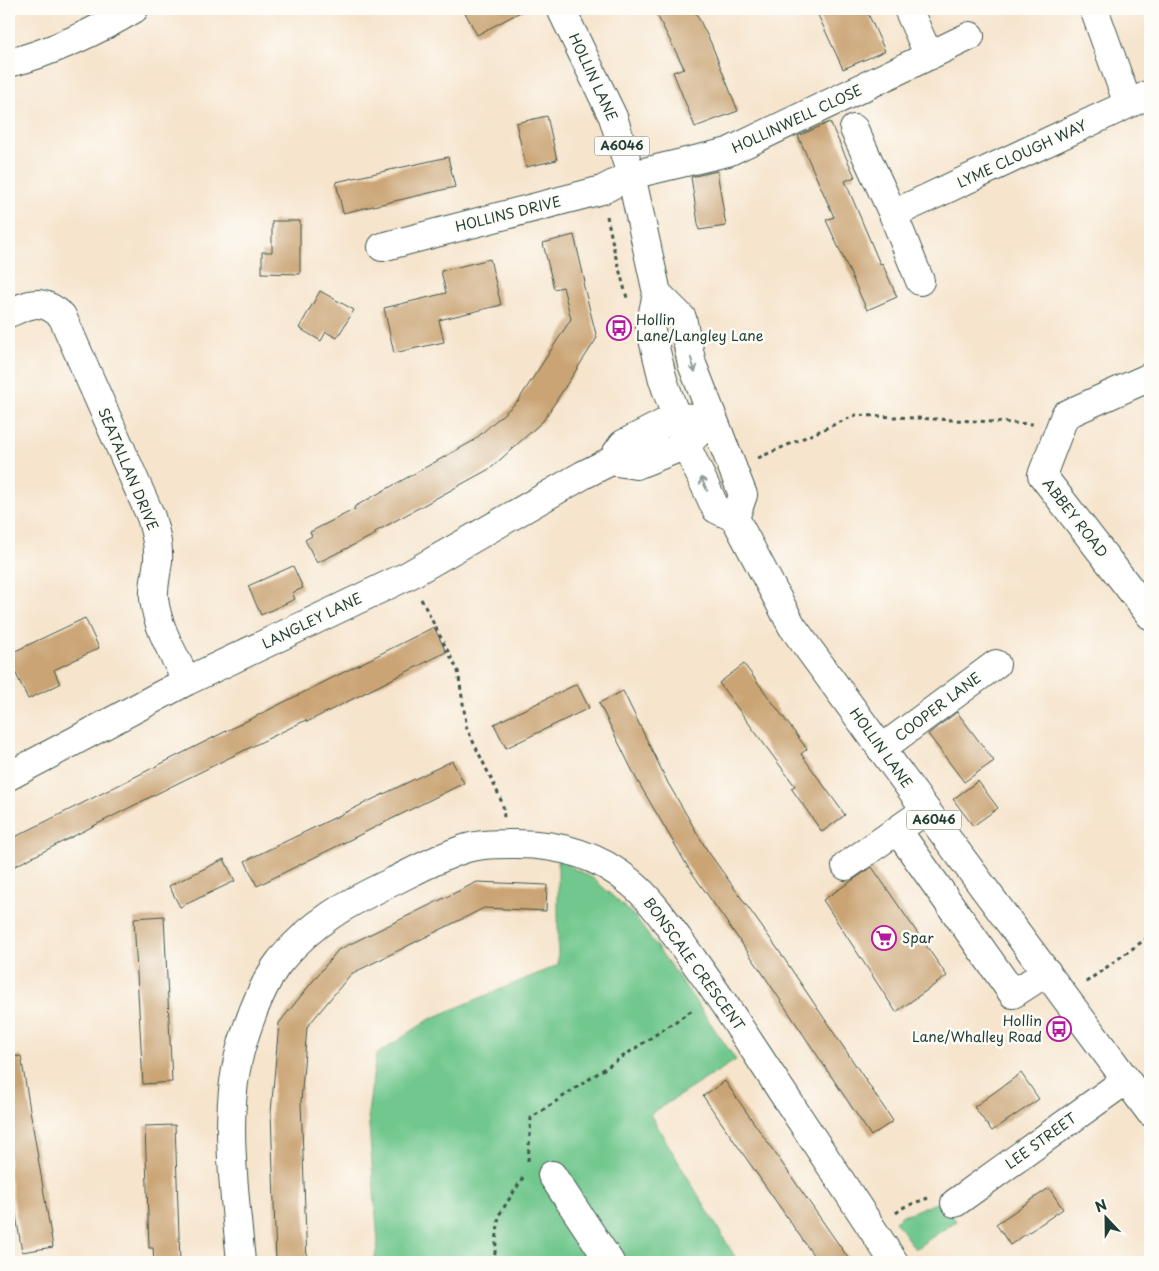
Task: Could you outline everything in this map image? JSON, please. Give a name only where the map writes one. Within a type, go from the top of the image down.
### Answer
[{"type":"street","points":[[9,64],[29,58],[92,31],[134,9]]},
{"type":"street","name":"HOLLIN LANE","points":[[561,9],[613,117],[631,175],[657,293],[650,327],[663,380],[686,445],[716,509],[735,518],[792,626],[1150,1112]]},
{"type":"street","points":[[908,9],[929,56]]},
{"type":"street","points":[[1094,9],[1139,99]]},
{"type":"street","name":"HOLLINWELL CLOSE","points":[[631,175],[728,152],[970,36]]},
{"type":"street","name":"LYME CLOUGH WAY","points":[[893,214],[1139,99]]},
{"type":"street","points":[[854,129],[893,214],[920,280]]},
{"type":"street","name":"HOLLINS DRIVE","points":[[382,246],[602,190],[631,175]]},
{"type":"street","points":[[657,293],[682,318],[692,364],[743,496],[735,518]]},
{"type":"street","name":"SEATALLAN DRIVE","points":[[9,312],[28,304],[42,303],[53,308],[62,316],[151,518],[157,540],[158,557],[154,596],[156,611],[162,631],[186,681]]},
{"type":"street","name":"ABBEY ROAD","points":[[1150,377],[1065,415],[1042,475],[1150,615]]},
{"type":"street","points":[[676,417],[712,419]]},
{"type":"street","name":"LANGLEY LANE","points":[[9,776],[186,681],[408,575],[611,461],[623,444],[676,417]]},
{"type":"street","points":[[611,461],[636,466],[686,445],[712,419]]},
{"type":"street","name":"COOPER LANE","points":[[881,749],[996,664]]},
{"type":"street","points":[[846,866],[926,810]]},
{"type":"street","points":[[898,831],[1013,994],[1047,972]]},
{"type":"street","name":"BONSCALE CRESCENT","points":[[241,1262],[231,1132],[232,1091],[242,1043],[256,1003],[279,963],[303,937],[332,913],[366,893],[464,849],[505,844],[538,844],[590,857],[609,866],[631,882],[654,905],[717,993],[894,1262]]},
{"type":"street","name":"LEE STREET","points":[[955,1203],[1126,1080]]},
{"type":"street","points":[[539,1173],[610,1262]]},
{"type":"path","points":[[732,469],[856,415],[1061,426]]},
{"type":"path","points":[[408,575],[458,671],[467,729],[503,805],[505,844]]},
{"type":"path","points":[[1066,998],[1150,936]]},
{"type":"path","points":[[531,1118],[717,993]]},
{"type":"path","points":[[494,1262],[499,1215],[539,1173]]},
{"type":"path","points":[[872,1230],[904,1208],[941,1193],[955,1203]]},
{"type":"green space","points":[[558,860],[594,879],[634,916],[736,1060],[650,1114],[738,1262],[374,1262],[378,1242],[368,1113],[376,1055],[430,1019],[558,965]]},
{"type":"green space","points":[[942,1201],[956,1221],[915,1249],[895,1221],[903,1215]]},
{"type":"building","points":[[463,9],[526,9],[477,35]]},
{"type":"building","points":[[654,9],[694,9],[711,43],[738,111],[695,127],[673,72],[684,68]]},
{"type":"building","points":[[833,9],[866,9],[885,51],[843,69],[818,15]]},
{"type":"building","points":[[547,116],[557,160],[526,167],[516,123]]},
{"type":"building","points":[[830,122],[855,177],[845,181],[880,264],[882,263],[897,297],[867,310],[826,220],[834,217],[798,136]]},
{"type":"building","points":[[448,157],[455,187],[343,213],[336,182]]},
{"type":"building","points":[[717,171],[726,226],[699,230],[691,177]]},
{"type":"building","points":[[272,221],[300,221],[300,274],[262,273],[262,252],[272,252]]},
{"type":"building","points":[[574,235],[585,282],[583,283],[597,338],[543,421],[491,468],[375,532],[376,534],[317,563],[305,540],[312,536],[310,532],[355,509],[354,507],[473,441],[518,401],[571,319],[563,287],[554,289],[543,243]]},
{"type":"building","points":[[490,259],[501,305],[439,320],[444,342],[394,353],[384,308],[446,293],[441,271]]},
{"type":"building","points":[[320,291],[354,310],[337,338],[326,332],[321,341],[299,328]]},
{"type":"building","points":[[293,566],[303,588],[292,593],[295,599],[261,615],[248,586]]},
{"type":"building","points":[[85,618],[99,648],[54,670],[60,684],[28,699],[9,659],[9,654]]},
{"type":"building","points":[[434,627],[446,652],[307,722],[306,720],[174,785],[9,869],[9,840]]},
{"type":"building","points":[[744,664],[807,749],[801,754],[845,815],[822,832],[791,788],[795,786],[719,683]]},
{"type":"building","points":[[577,684],[589,708],[506,748],[494,724]]},
{"type":"building","points":[[623,691],[668,783],[707,850],[777,948],[893,1121],[871,1136],[761,971],[688,867],[637,780],[599,703]]},
{"type":"building","points":[[957,712],[994,761],[964,782],[928,734]]},
{"type":"building","points":[[452,761],[464,783],[257,886],[245,861]]},
{"type":"building","points":[[978,781],[998,808],[973,826],[953,799]]},
{"type":"building","points":[[224,859],[235,881],[180,907],[169,886]]},
{"type":"building","name":"Spar","points":[[872,867],[947,976],[896,1012],[823,900]]},
{"type":"building","points":[[477,882],[547,885],[546,911],[484,908],[351,974],[307,1027],[301,1102],[307,1262],[276,1262],[271,1112],[279,1023],[338,950]]},
{"type":"building","points":[[164,916],[172,1082],[143,1084],[134,918]]},
{"type":"building","points":[[21,1056],[53,1247],[22,1252],[9,1173],[9,1057]]},
{"type":"building","points":[[1021,1073],[1039,1099],[992,1131],[974,1107]]},
{"type":"building","points":[[725,1081],[851,1262],[818,1262],[703,1096]]},
{"type":"building","points":[[175,1125],[180,1262],[154,1262],[153,1248],[149,1248],[145,1126]]},
{"type":"building","points":[[1049,1188],[1063,1209],[1010,1245],[996,1224]]},
{"type":"place","name":"Hollin Lane/Langley Lane","points":[[619,328]]},
{"type":"place","name":"Spar","points":[[884,938]]},
{"type":"place","name":"Hollin Lane/Whalley Road","points":[[1059,1029]]}]
